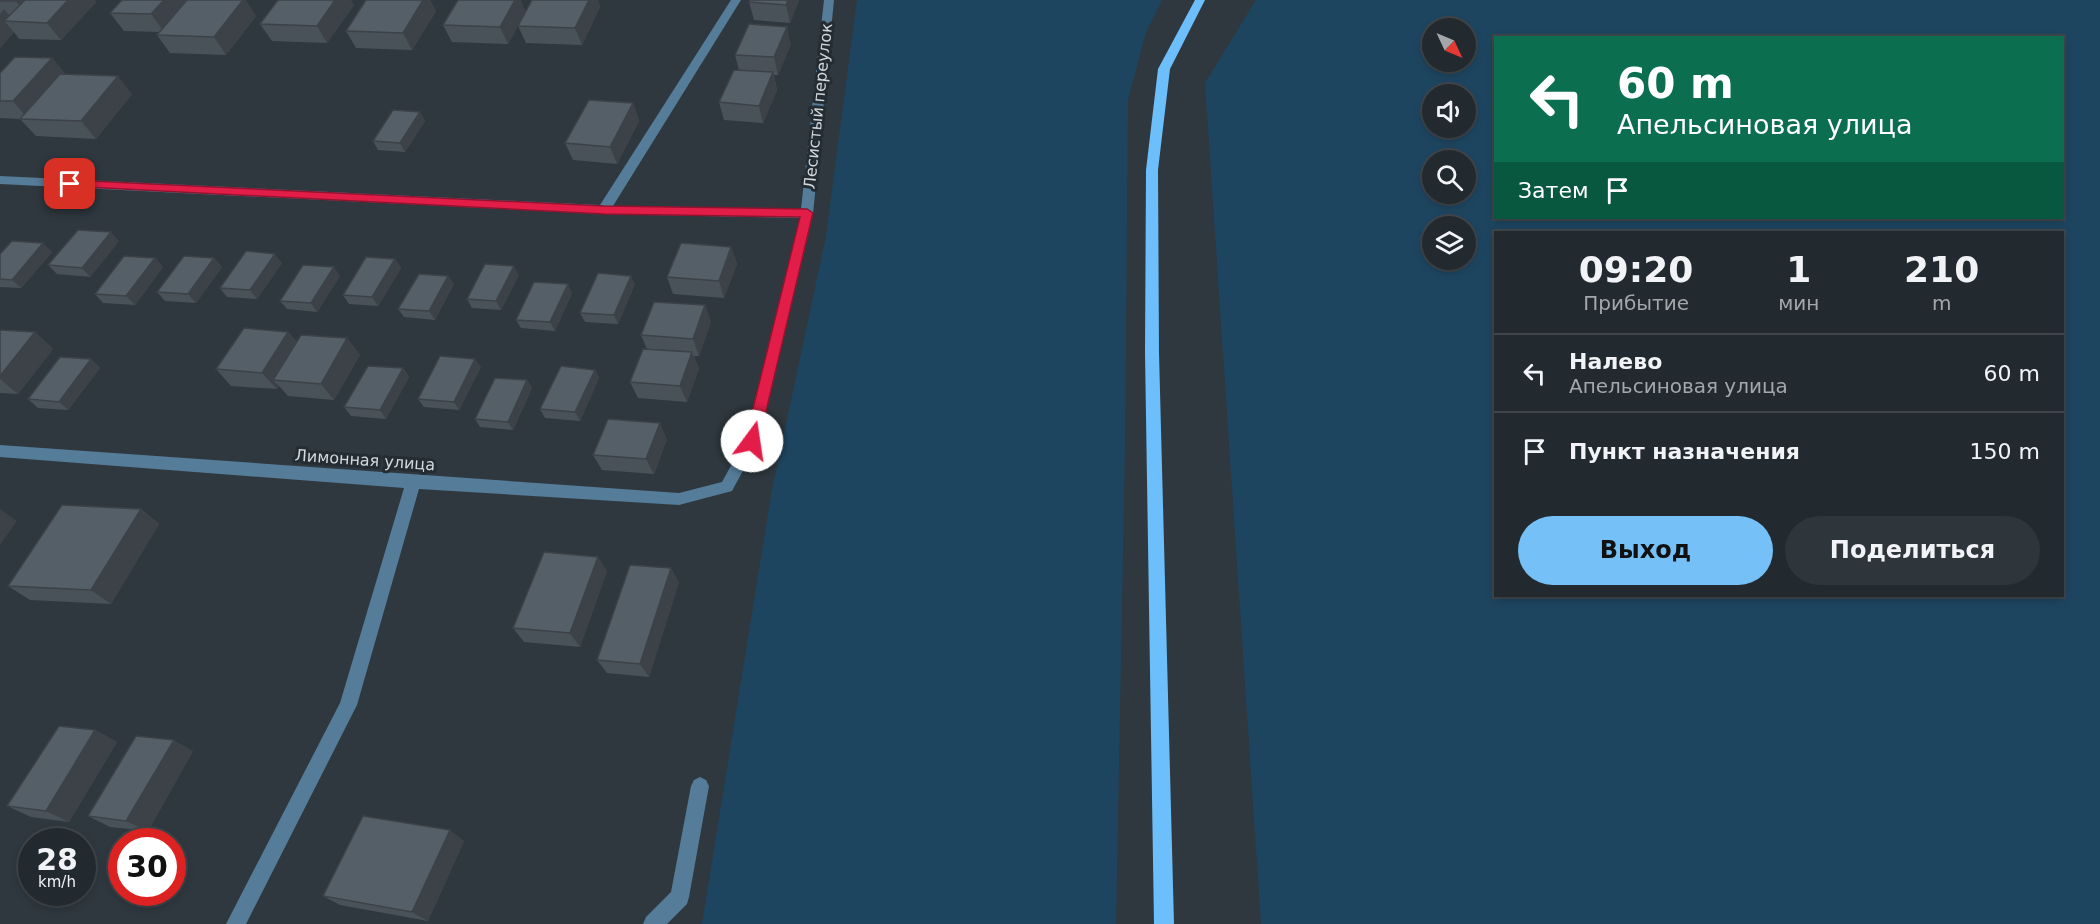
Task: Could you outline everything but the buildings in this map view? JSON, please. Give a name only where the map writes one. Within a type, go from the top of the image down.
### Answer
[{"type":"main road","points":[[1164,924],[1152,365],[1152,170],[1164,69],[1200,0]]},
{"type":"street","points":[[604,210],[736,0]]},
{"type":"street","name":"Лесистый переулок","points":[[727,487],[752,441],[807,213],[829,0]]},
{"type":"street","points":[[0,180],[604,210],[807,213]]},
{"type":"street","name":"Лимонная улица","points":[[0,451],[679,499],[727,487]]},
{"type":"street","points":[[236,924],[348,705],[413,482]]},
{"type":"street","points":[[653,924],[680,897],[700,786]]},
{"type":"shaded area","points":[[857,0],[1162,0],[1146,32],[1128,100],[1125,445],[1116,924],[702,924],[771,495],[826,236]]},
{"type":"shaded area","points":[[1256,0],[2100,0],[2100,924],[1261,924],[1205,83]]},
{"type":"route","points":[[70,184],[604,210],[807,213],[752,441]]}]
